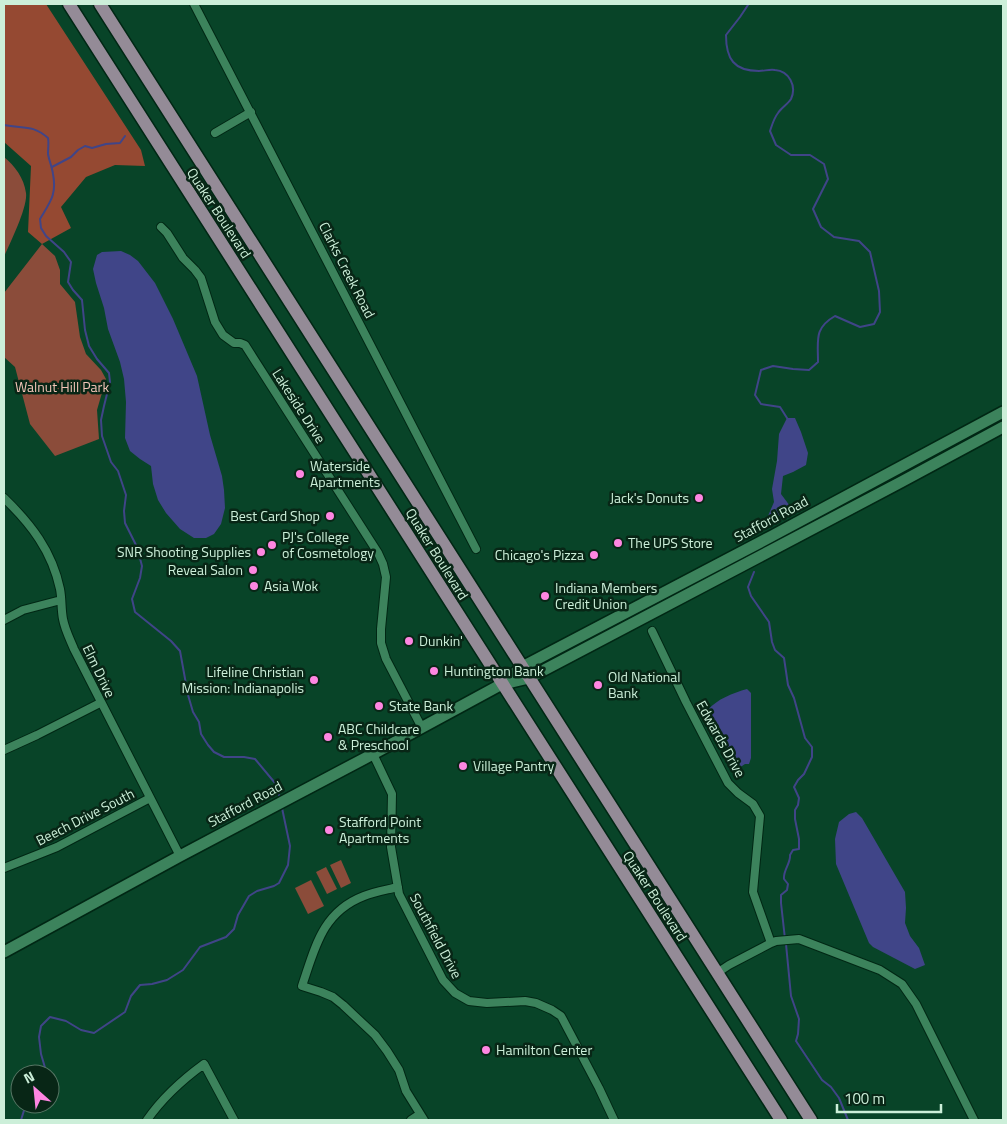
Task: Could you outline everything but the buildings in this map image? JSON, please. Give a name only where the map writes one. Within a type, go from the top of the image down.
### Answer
[{"type":"main road","name":"Quaker Boulevard","points":[[69,4],[781,1120]]},
{"type":"main road","name":"Quaker Boulevard","points":[[100,4],[811,1120]]},
{"type":"main road","name":"Stafford Road","points":[[4,952],[502,684],[522,667],[1003,412]]},
{"type":"main road","name":"Stafford Road","points":[[502,684],[529,678],[1003,427]]},
{"type":"street","name":"Clarks Creek Road","points":[[194,4],[476,549]]},
{"type":"street","points":[[215,133],[251,112]]},
{"type":"street","name":"Lakeside Drive","points":[[161,227],[183,258],[201,278],[215,322],[222,336],[234,342],[240,342],[245,346],[378,553],[386,577],[381,643],[386,659],[422,728]]},
{"type":"street","name":"Elm Drive","points":[[4,498],[24,518],[40,540],[56,574],[64,621],[74,649],[180,856]]},
{"type":"street","points":[[4,620],[24,610],[61,600]]},
{"type":"street","name":"Edwards Drive","points":[[652,631],[728,783],[753,804],[760,816],[753,892],[773,942]]},
{"type":"street","points":[[4,750],[100,703]]},
{"type":"street","name":"Southfield Drive","points":[[373,754],[392,794],[391,847],[399,894],[437,971],[461,998],[476,1002],[524,1001],[536,1003],[560,1016],[614,1120]]},
{"type":"street","name":"Beech Drive South","points":[[4,868],[57,847],[150,798]]},
{"type":"street","points":[[398,887],[366,895],[340,909],[326,924],[320,935],[302,986],[333,997],[375,1035],[399,1070],[406,1091],[422,1117],[411,1120]]},
{"type":"street","points":[[717,973],[773,942],[799,939],[880,970],[902,984],[916,1004],[974,1120]]},
{"type":"street","points":[[147,1120],[168,1094],[204,1064],[234,1120]]},
{"type":"green space","points":[[4,157],[12,164],[23,182],[26,199],[22,216],[4,257]]},
{"type":"green space","name":"Walnut Hill Park","points":[[42,244],[55,256],[60,270],[60,284],[75,302],[80,337],[86,354],[101,370],[106,379],[97,410],[99,439],[55,456],[30,424],[15,367],[4,357],[4,293]]},
{"type":"green space","points":[[341,860],[351,883],[341,888],[330,865]]},
{"type":"green space","points":[[326,867],[337,889],[327,894],[316,872]]},
{"type":"green space","points":[[311,880],[324,906],[308,914],[295,888]]},
{"type":"shaded area","points":[[4,4],[46,4],[141,150],[145,166],[115,165],[86,177],[61,207],[71,228],[42,244],[28,232],[31,166],[4,142]]},
{"type":"shaded area","points":[[121,251],[138,261],[155,283],[173,319],[197,376],[210,435],[222,476],[225,508],[221,524],[214,534],[206,538],[194,538],[180,529],[166,513],[158,500],[153,484],[151,466],[130,451],[125,438],[126,402],[124,379],[108,329],[93,269],[97,255],[102,252]]},
{"type":"shaded area","points":[[787,418],[795,418],[808,453],[806,465],[783,476],[781,494],[790,506],[777,518],[768,516],[774,502],[772,489],[779,434]]},
{"type":"shaded area","points":[[747,689],[751,693],[751,758],[749,764],[739,768],[736,766],[708,710],[721,700]]},
{"type":"shaded area","points":[[856,812],[862,818],[905,892],[905,923],[910,936],[919,948],[925,965],[915,969],[873,947],[869,943],[836,864],[835,839],[839,822],[849,814]]},
{"type":"waterway","points":[[747,4],[726,35],[730,57],[733,62],[743,69],[780,71],[791,80],[793,89],[791,99],[777,115],[770,131],[776,145],[791,155],[810,155],[824,164],[828,179],[813,209],[821,227],[834,237],[859,241],[870,252],[879,291],[880,312],[874,324],[860,327],[835,316],[823,325],[818,341],[818,362],[809,370],[773,366],[761,370],[755,395],[761,404],[780,407],[787,418]]},
{"type":"waterway","points":[[4,125],[32,129],[48,138],[48,154],[53,171],[54,188],[52,198],[40,219],[41,228],[46,236],[64,252],[71,262],[68,282],[82,300],[85,330],[89,346],[109,373],[110,382],[101,420],[102,436],[111,462],[118,471],[126,495],[125,523],[137,547],[142,566],[140,578],[132,599],[135,612],[171,641],[180,651],[193,712],[199,722],[201,734],[208,745],[214,752],[224,757],[255,759],[275,783],[280,798]]},
{"type":"waterway","points":[[52,167],[71,157],[85,146],[92,148],[120,143],[125,136]]},
{"type":"waterway","points":[[754,572],[748,587],[751,596],[769,622],[775,650],[784,658],[788,685],[794,698],[805,738],[812,747],[812,757],[804,774],[794,787],[799,798],[795,810],[799,849],[793,850],[790,855],[784,876],[788,884],[787,890],[781,895],[785,939]]},
{"type":"waterway","points":[[44,1064],[39,1037],[41,1026],[50,1017],[66,1021],[81,1030],[94,1033],[125,1012],[131,996],[140,985],[167,980],[183,970],[200,947],[226,937],[234,929],[238,915],[249,896],[279,883],[288,865],[290,846],[282,808]]},
{"type":"waterway","points":[[786,944],[791,996],[799,1019],[796,1041],[822,1080],[831,1087],[839,1098],[848,1120]]},
{"type":"waterway","points":[[21,1120],[23,1114]]},
{"type":"place","name":"Waterside Apartments","points":[[300,474]]},
{"type":"place","name":"Jack's Donuts","points":[[699,498]]},
{"type":"place","name":"Best Card Shop","points":[[330,516]]},
{"type":"place","name":"The UPS Store","points":[[618,543]]},
{"type":"place","name":"PJ's College of Cosmetology","points":[[272,545]]},
{"type":"place","name":"SNR Shooting Supplies","points":[[261,552]]},
{"type":"place","name":"Chicago's Pizza","points":[[594,555]]},
{"type":"place","name":"Reveal Salon","points":[[253,570]]},
{"type":"place","name":"Asia Wok","points":[[254,586]]},
{"type":"place","name":"Indiana Members Credit Union","points":[[545,596]]},
{"type":"place","name":"Dunkin'","points":[[409,641]]},
{"type":"place","name":"Huntington Bank","points":[[434,671]]},
{"type":"place","name":"Lifeline Christian Mission: Indianapolis","points":[[314,680]]},
{"type":"place","name":"Old National Bank","points":[[598,685]]},
{"type":"place","name":"State Bank","points":[[379,706]]},
{"type":"place","name":"ABC Childcare & Preschool","points":[[328,737]]},
{"type":"place","name":"Village Pantry","points":[[463,766]]},
{"type":"place","name":"Stafford Point Apartments","points":[[329,830]]},
{"type":"place","name":"Hamilton Center","points":[[486,1050]]}]
